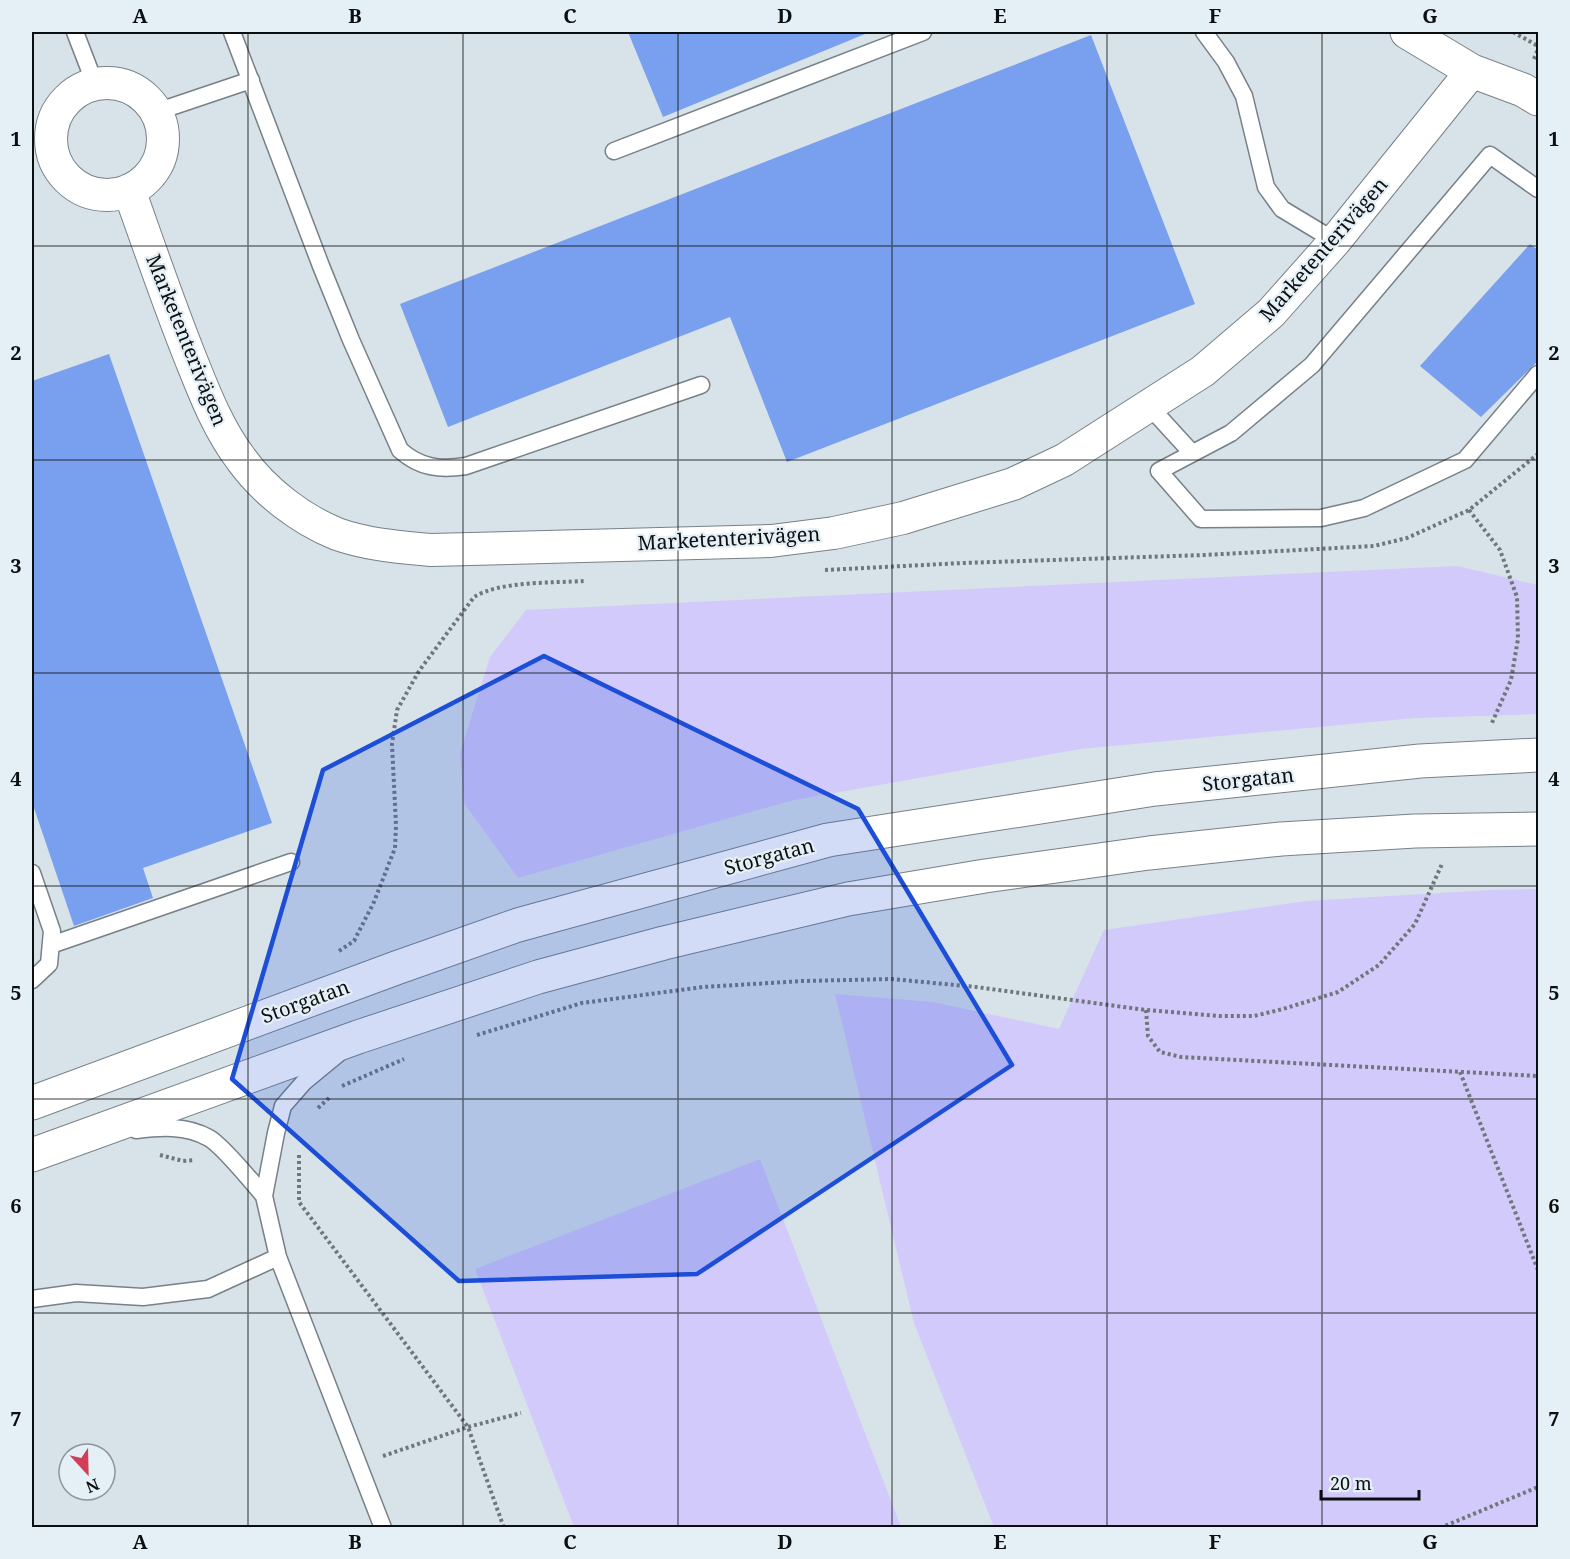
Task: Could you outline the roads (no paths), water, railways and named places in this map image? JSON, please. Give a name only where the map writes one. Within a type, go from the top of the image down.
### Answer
[{"type":"main road","points":[[1407,32],[1472,71],[1523,90],[1539,99]]},
{"type":"main road","name":"Storgatan","points":[[32,1103],[518,925],[828,840],[1155,789],[1420,761],[1539,755]]},
{"type":"main road","points":[[32,1155],[358,1037],[538,977],[664,943],[848,899],[985,876],[1149,853],[1281,839],[1415,831],[1539,829]]},
{"type":"street","name":"Marketenterivägen","points":[[129,190],[174,317],[210,408],[241,459],[266,489],[297,512],[337,534],[382,546],[431,549],[771,540],[834,533],[903,518],[1013,484],[1064,460],[1203,372],[1271,313],[1335,241],[1472,71]]},
{"type":"street","points":[[113,83],[130,88],[145,98],[156,112],[162,129],[162,148],[156,166],[144,181],[129,190],[113,195],[96,194],[81,189],[42,155],[55,116],[65,101],[79,90],[95,84],[113,83]]},
{"type":"lane","points":[[75,32],[95,84]]},
{"type":"lane","points":[[232,32],[351,340],[400,450],[411,460],[448,469],[466,466],[701,385]]},
{"type":"lane","points":[[614,152],[923,32]]},
{"type":"lane","points":[[1204,32],[1226,62],[1244,96],[1266,187],[1282,209],[1335,241]]},
{"type":"lane","points":[[156,112],[251,80]]},
{"type":"lane","points":[[1539,189],[1490,155],[1312,365],[1231,433],[1159,471],[1201,519],[1321,518],[1364,508],[1465,460],[1539,374]]},
{"type":"lane","points":[[1149,406],[1192,453]]},
{"type":"lane","points":[[51,945],[291,862]]},
{"type":"lane","points":[[32,873],[52,931],[49,964],[32,980]]},
{"type":"lane","points":[[358,1037],[304,1082],[283,1106],[264,1196],[278,1257],[383,1527]]},
{"type":"lane","points":[[85,1136],[166,1126],[194,1132],[211,1138],[264,1196]]},
{"type":"lane","points":[[32,1299],[76,1293],[143,1298],[208,1289],[278,1257]]}]
